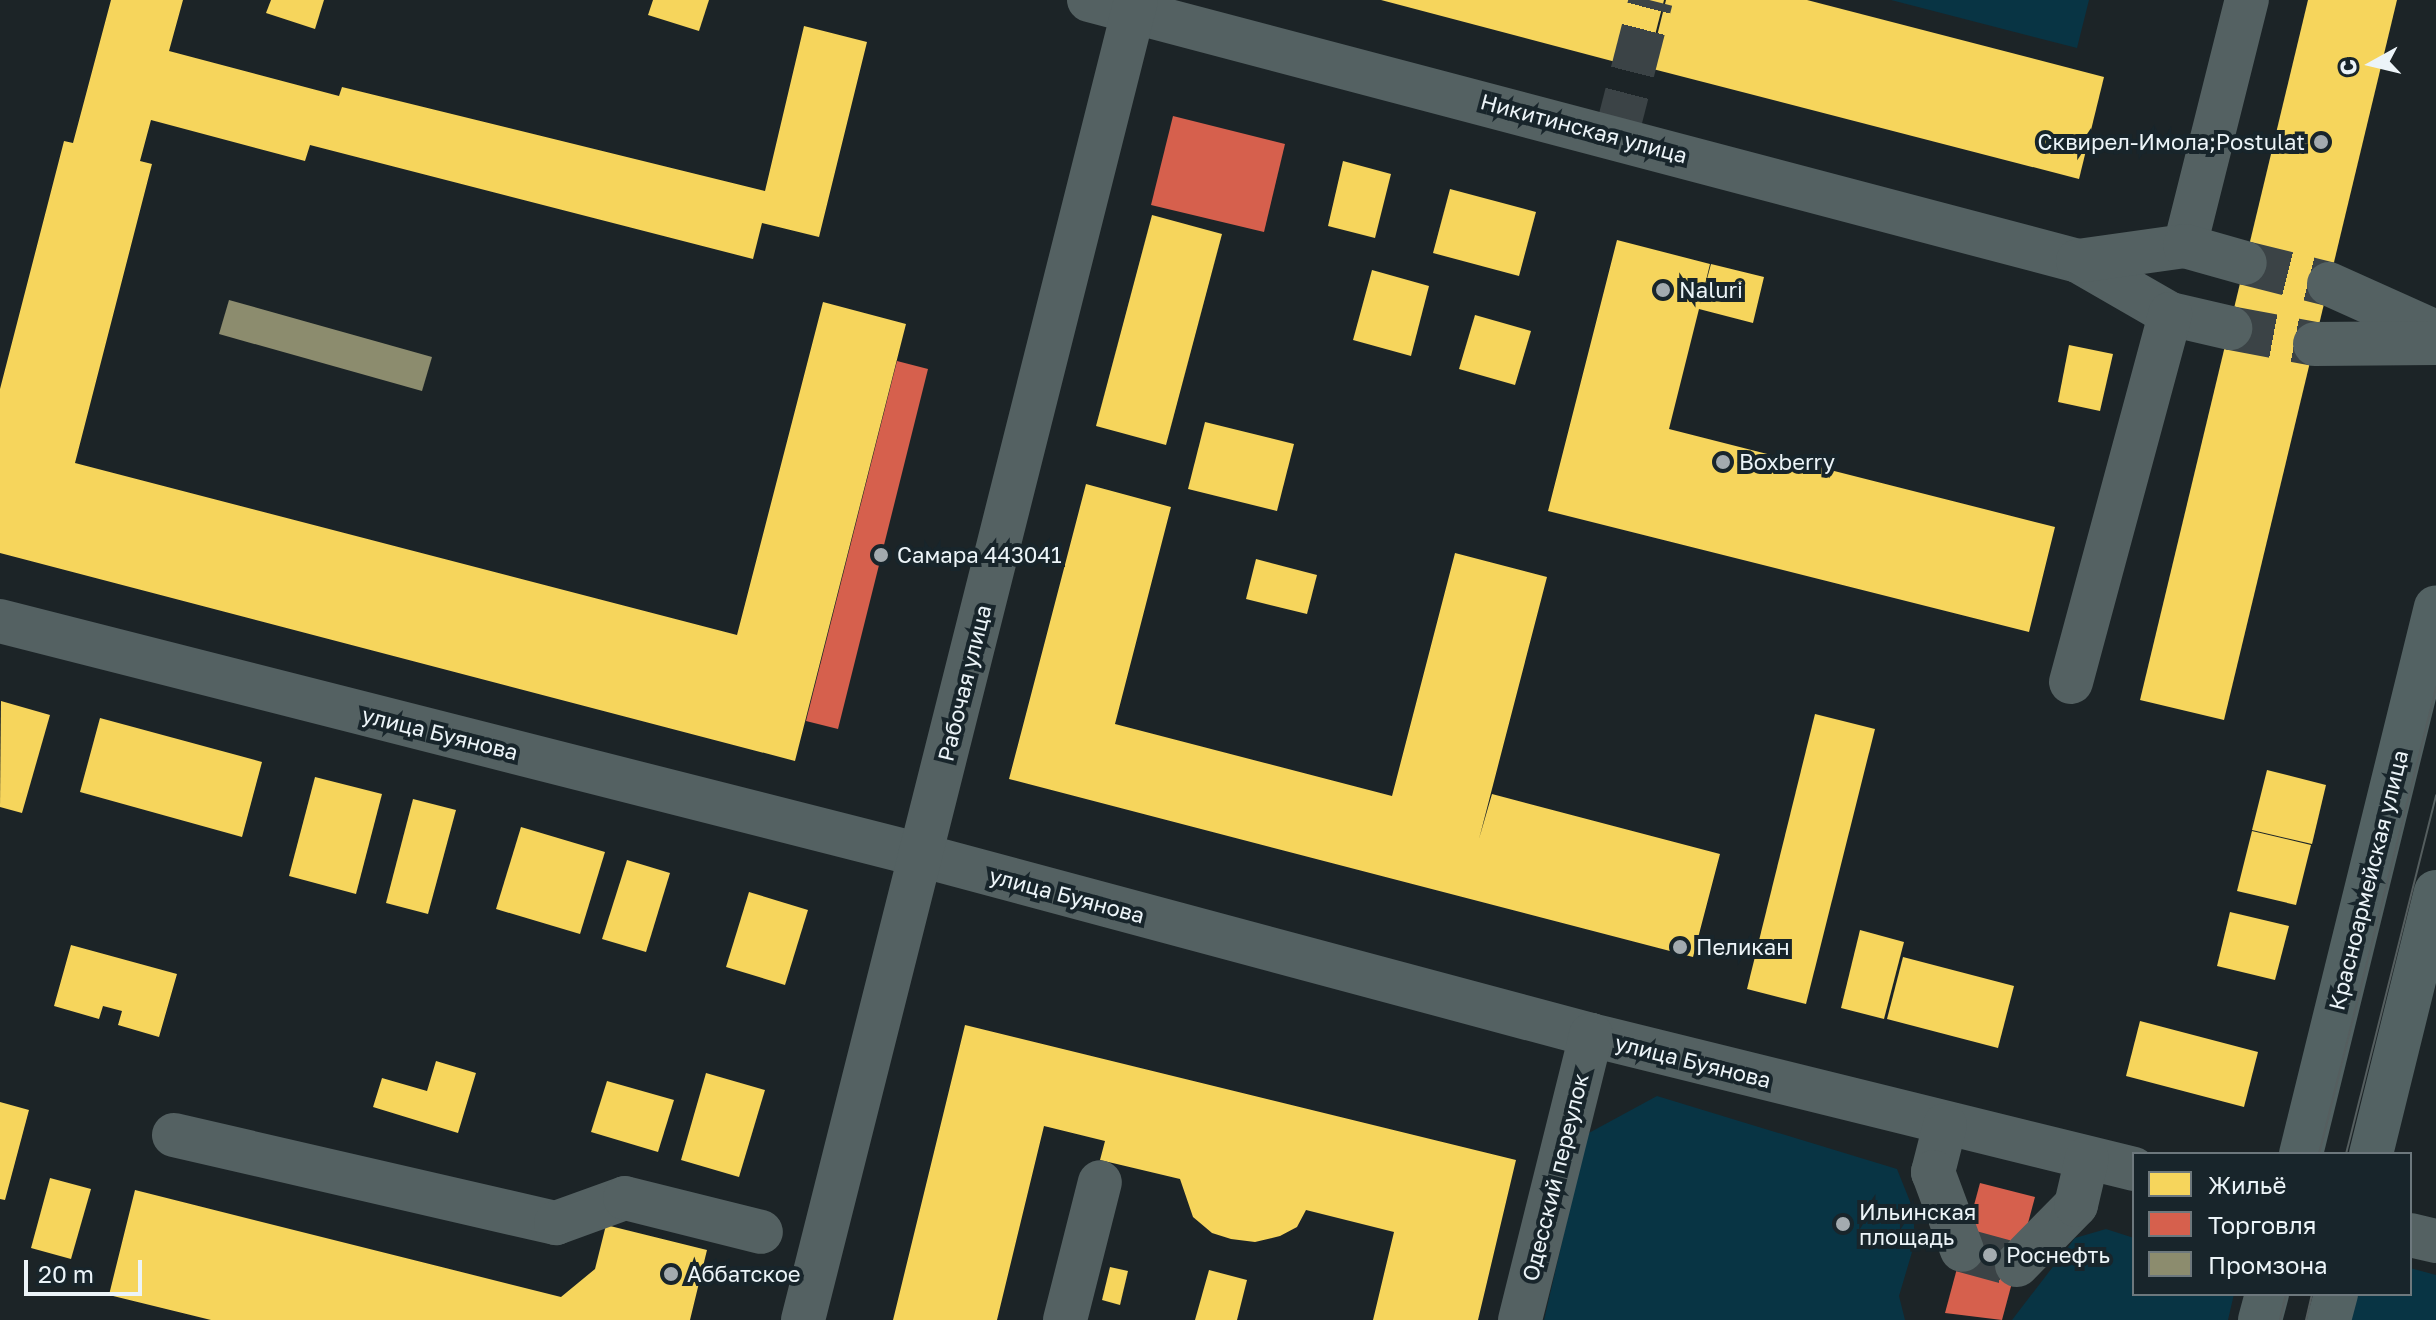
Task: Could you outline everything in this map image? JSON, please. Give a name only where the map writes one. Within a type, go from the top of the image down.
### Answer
[{"type":"main road","name":"Красноармейская улица","points":[[2301,1152],[2436,607]]},
{"type":"main road","points":[[2371,1152],[2436,892]]},
{"type":"main road","points":[[2260,1320],[2266,1296]]},
{"type":"main road","points":[[2329,1320],[2335,1296]]},
{"type":"street","name":"Никитинская улица","points":[[1089,0],[1134,6],[2078,261],[2170,314],[2230,328]]},
{"type":"street","points":[[2185,246],[2247,0]]},
{"type":"street","name":"Рабочая улица","points":[[803,1320],[1134,6]]},
{"type":"street","name":"Никитинская улица","points":[[2078,261],[2185,246],[2245,263]]},
{"type":"street","points":[[2329,284],[2436,332]]},
{"type":"street","points":[[2071,682],[2170,314]]},
{"type":"street","points":[[2315,344],[2436,343]]},
{"type":"street","name":"улица Буянова","points":[[0,621],[920,855],[1591,1035],[1945,1125],[2132,1169]]},
{"type":"street","name":"Одесский переулок","points":[[1520,1320],[1591,1035]]},
{"type":"street","points":[[1945,1125],[1933,1172],[1962,1250]]},
{"type":"street","points":[[174,1135],[556,1223],[625,1198],[761,1232]]},
{"type":"street","points":[[2017,1265],[2076,1205],[2087,1158]]},
{"type":"street","points":[[1065,1320],[1100,1182]]},
{"type":"street","points":[[2412,1235],[2436,1241]]},
{"type":"shaded area","points":[[1891,0],[2089,0],[2077,48]]},
{"type":"shaded area","points":[[1657,1096],[1897,1169],[1913,1209],[1915,1242],[1899,1296],[1905,1320],[1544,1320],[1587,1134]]},
{"type":"shaded area","points":[[2106,1229],[2132,1237],[2132,1296],[2234,1296],[2228,1320],[2012,1320],[2075,1238]]},
{"type":"shaded area","points":[[2412,1269],[2436,1275],[2436,1320],[2350,1320],[2356,1296],[2412,1296]]},
{"type":"building: Жильё","points":[[111,0],[183,0],[169,51],[339,96],[342,87],[765,191],[804,26],[867,42],[819,237],[762,223],[753,259],[310,145],[305,161],[151,120],[140,161],[152,164],[75,463],[737,635],[823,302],[906,324],[795,761],[0,553],[0,389],[64,141],[73,143]]},
{"type":"building: Жильё","points":[[271,0],[324,0],[315,29],[266,13]]},
{"type":"building: Жильё","points":[[653,0],[709,0],[699,31],[648,15]]},
{"type":"building: Жильё","points":[[1381,0],[1664,0],[1646,70]]},
{"type":"building: Жильё","points":[[1666,0],[1807,0],[2104,77],[2079,179],[1649,68]]},
{"type":"building: Жильё","points":[[2308,0],[2397,0],[2224,720],[2140,700]]},
{"type":"building: Жильё","points":[[1343,161],[1391,174],[1375,238],[1328,226]]},
{"type":"building: Жильё","points":[[1450,189],[1536,212],[1519,276],[1433,253]]},
{"type":"building: Жильё","points":[[1152,215],[1222,234],[1166,445],[1096,426]]},
{"type":"building: Жильё","points":[[1617,240],[1710,264],[1700,305],[1711,264],[1764,277],[1753,323],[1699,309],[1669,429],[2055,527],[2029,632],[1548,511]]},
{"type":"building: Жильё","points":[[1372,270],[1429,286],[1411,356],[1353,340]]},
{"type":"building: Жильё","points":[[1475,315],[1531,331],[1515,385],[1459,369]]},
{"type":"building: Жильё","points":[[2069,345],[2113,354],[2100,411],[2058,402]]},
{"type":"building: Жильё","points":[[1205,422],[1294,444],[1277,511],[1188,489]]},
{"type":"building: Жильё","points":[[1086,484],[1171,507],[1115,724],[1392,796],[1455,553],[1547,577],[1479,839],[1492,794],[1720,854],[1693,957],[1009,779]]},
{"type":"building: Жильё","points":[[1256,559],[1317,575],[1307,614],[1246,599]]},
{"type":"building: Жильё","points":[[1,701],[50,715],[22,813],[0,807]]},
{"type":"building: Жильё","points":[[1815,714],[1875,729],[1806,1004],[1747,989]]},
{"type":"building: Жильё","points":[[100,718],[262,762],[242,837],[80,792]]},
{"type":"building: Жильё","points":[[2267,770],[2326,785],[2312,844],[2252,830]]},
{"type":"building: Жильё","points":[[315,777],[382,794],[356,894],[289,876]]},
{"type":"building: Жильё","points":[[413,799],[456,810],[428,914],[386,903]]},
{"type":"building: Жильё","points":[[521,827],[605,852],[580,934],[496,909]]},
{"type":"building: Жильё","points":[[2252,831],[2311,845],[2296,905],[2237,891]]},
{"type":"building: Жильё","points":[[627,860],[670,873],[646,952],[602,939]]},
{"type":"building: Жильё","points":[[749,892],[808,910],[785,985],[726,967]]},
{"type":"building: Жильё","points":[[2230,912],[2289,926],[2275,980],[2217,966]]},
{"type":"building: Жильё","points":[[1860,930],[1904,942],[1884,1019],[1841,1008]]},
{"type":"building: Жильё","points":[[71,945],[177,974],[159,1037],[118,1025],[122,1011],[103,1006],[99,1019],[54,1006]]},
{"type":"building: Жильё","points":[[1903,957],[2014,986],[1998,1048],[1887,1019]]},
{"type":"building: Жильё","points":[[2140,1021],[2258,1052],[2244,1107],[2126,1076]]},
{"type":"building: Жильё","points":[[965,1025],[1516,1160],[1478,1320],[1373,1320],[1394,1232],[1306,1210],[1297,1227],[1280,1236],[1255,1242],[1231,1239],[1212,1233],[1193,1217],[1180,1179],[1100,1160],[1105,1141],[1044,1126],[997,1320],[893,1320]]},
{"type":"building: Жильё","points":[[436,1061],[476,1073],[458,1133],[373,1107],[382,1078],[427,1091]]},
{"type":"building: Жильё","points":[[706,1073],[765,1090],[739,1177],[681,1160]]},
{"type":"building: Жильё","points":[[607,1081],[674,1100],[658,1152],[591,1132]]},
{"type":"building: Жильё","points":[[0,1102],[29,1110],[5,1200],[0,1199]]},
{"type":"building: Жильё","points":[[50,1178],[91,1189],[71,1259],[31,1248]]},
{"type":"building: Жильё","points":[[135,1190],[561,1297],[595,1269],[606,1225],[707,1250],[690,1320],[211,1320],[109,1295]]},
{"type":"building: Жильё","points":[[1110,1267],[1128,1271],[1120,1305],[1102,1300]]},
{"type":"building: Жильё","points":[[1209,1270],[1247,1280],[1237,1320],[1195,1320]]},
{"type":"building: Торговля","points":[[1173,116],[1285,144],[1264,232],[1151,205]]},
{"type":"building: Торговля","points":[[897,361],[928,369],[838,729],[806,721]]},
{"type":"building: Торговля","points":[[1980,1183],[2035,1197],[2002,1320],[1945,1313]]},
{"type":"building: Промзона","points":[[229,300],[432,357],[422,391],[219,334]]},
{"type":"tunnel","points":[[1616,136],[1651,0]]},
{"type":"tunnel","points":[[2245,263],[2329,284]]},
{"type":"tunnel","points":[[2230,328],[2315,344]]},
{"type":"tunnel","points":[[1962,1250],[2017,1265]]},
{"type":"tram line","points":[[2320,1152],[2436,687]]},
{"type":"tram line","points":[[2347,1152],[2436,795]]},
{"type":"tram line","points":[[2280,1320],[2286,1296]]},
{"type":"tram line","points":[[2306,1320],[2312,1296]]},
{"type":"place","name":"Сквирел-Имола;Postulat","points":[[2321,142]]},
{"type":"place","name":"Naluri","points":[[1663,290]]},
{"type":"place","name":"Boxberry","points":[[1723,462]]},
{"type":"place","name":"Самара 443041","points":[[881,555]]},
{"type":"place","name":"Пеликан","points":[[1680,947]]},
{"type":"place","name":"Ильинская площадь","points":[[1843,1224]]},
{"type":"place","name":"Роснефть","points":[[1990,1255]]},
{"type":"place","name":"Аббатское","points":[[671,1274]]}]
